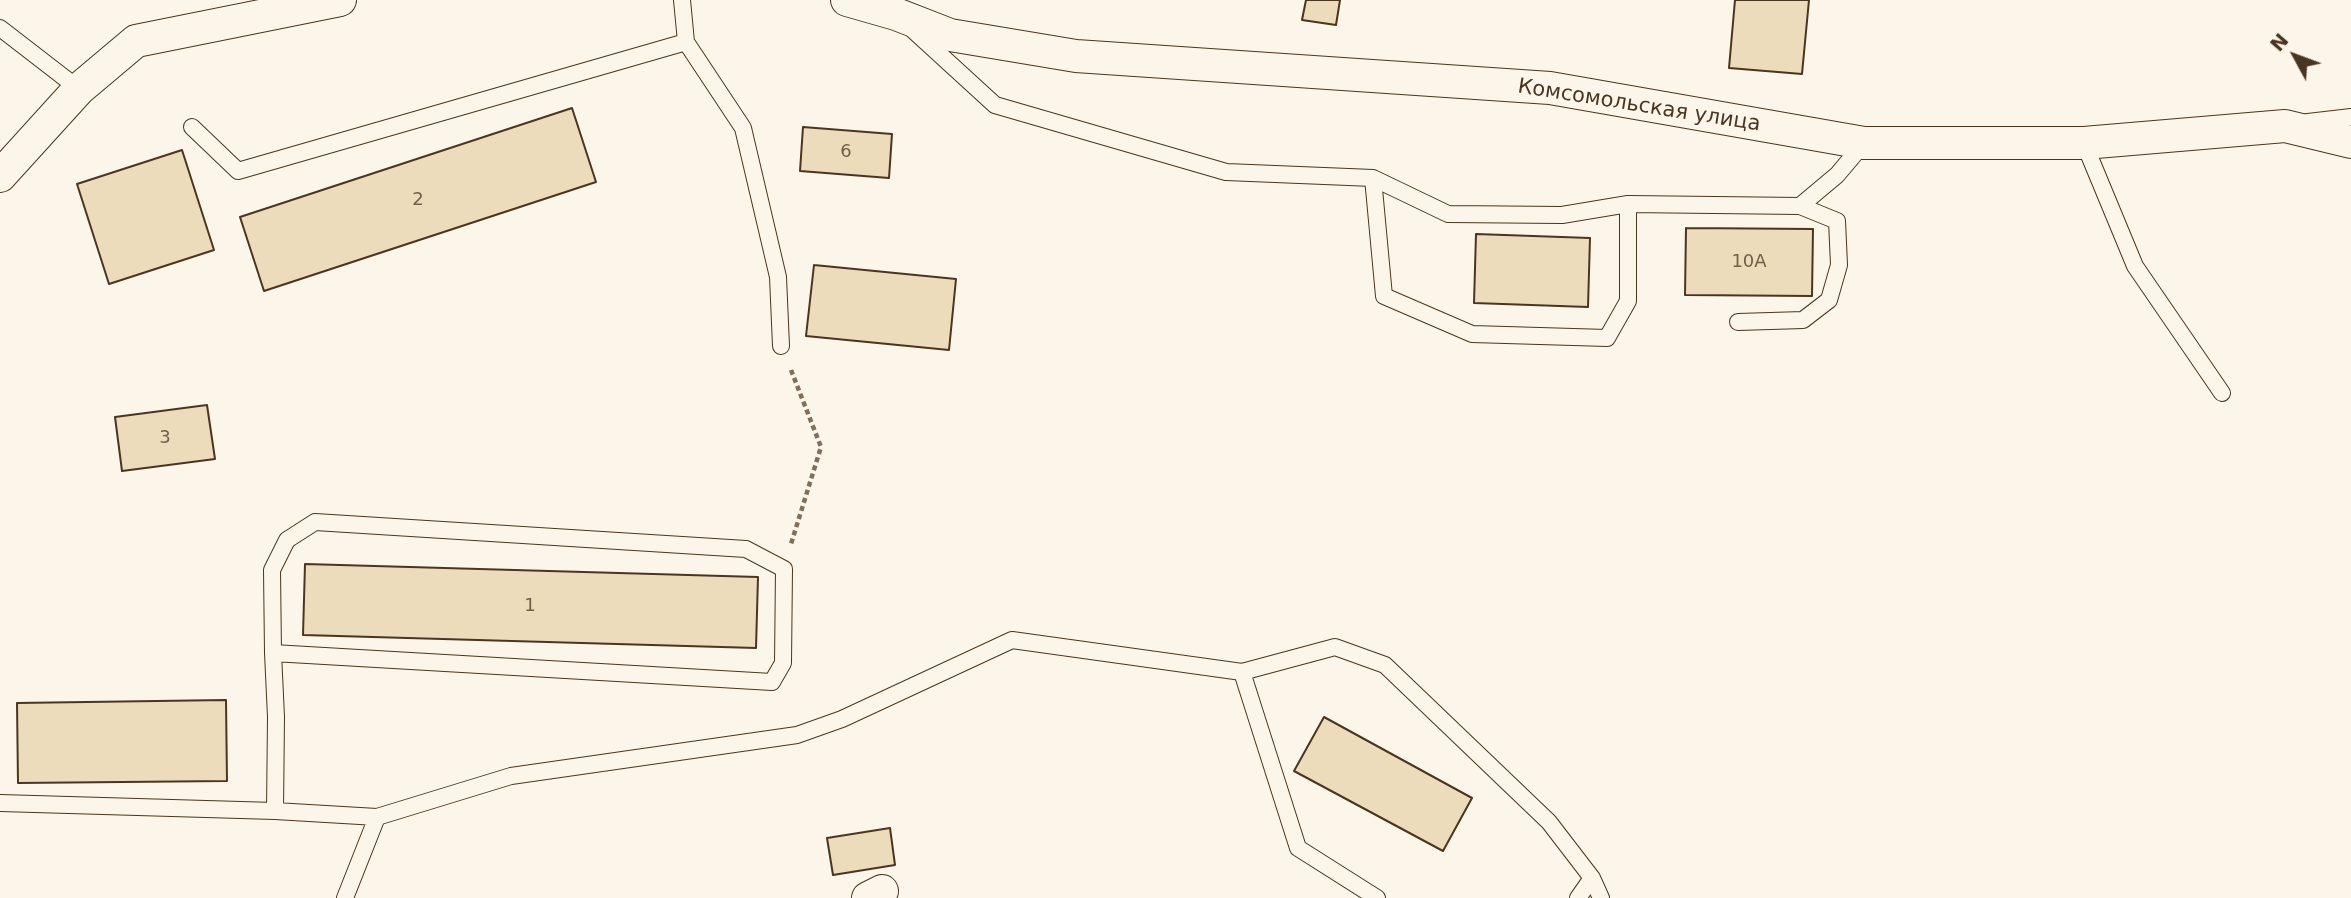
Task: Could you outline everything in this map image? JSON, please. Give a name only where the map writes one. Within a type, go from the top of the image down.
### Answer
[{"type":"street","points":[[0,176],[79,89],[136,41],[340,0]]},
{"type":"street","name":"Комсомольская улица","points":[[847,0],[950,35],[1076,56],[1550,89],[1864,143],[2084,143],[2285,126],[2351,142]]},
{"type":"lane","points":[[682,0],[686,42],[743,128],[778,277],[781,346]]},
{"type":"lane","points":[[896,15],[995,105],[1226,172],[1373,178],[1448,214],[1562,215],[1628,204],[1800,206],[1837,220],[1839,265],[1829,300],[1802,320],[1738,321]]},
{"type":"lane","points":[[0,27],[79,89]]},
{"type":"lane","points":[[192,127],[238,171],[686,42]]},
{"type":"lane","points":[[2285,126],[2351,117]]},
{"type":"lane","points":[[1800,206],[1838,175],[1864,143]]},
{"type":"lane","points":[[2084,143],[2134,266],[2222,393]]},
{"type":"lane","points":[[1373,178],[1384,296],[1472,334],[1607,338],[1628,301],[1628,204]]},
{"type":"lane","points":[[273,653],[772,682],[783,663],[784,569],[746,549],[315,522],[287,540],[272,569],[273,653],[276,717],[275,811]]},
{"type":"lane","points":[[0,803],[275,811],[377,817],[511,776],[797,735],[842,719],[1013,640],[1242,672],[1335,647],[1385,665],[1549,822],[1592,878],[1601,898]]},
{"type":"lane","points":[[1242,672],[1298,848],[1377,898]]},
{"type":"lane","points":[[345,898],[377,817]]},
{"type":"lane","points":[[1578,898],[1592,878]]},
{"type":"path","points":[[781,346],[821,447],[784,569]]},
{"type":"building","points":[[1306,0],[1340,0],[1336,25],[1302,20]]},
{"type":"building","points":[[1735,0],[1809,0],[1802,74],[1729,68]]},
{"type":"building","points":[[572,108],[596,182],[264,291],[240,217]]},
{"type":"building","points":[[803,127],[892,134],[889,178],[800,171]]},
{"type":"building","points":[[182,150],[214,250],[109,284],[77,184]]},
{"type":"building","points":[[1686,228],[1813,229],[1812,296],[1685,295]]},
{"type":"building","points":[[1476,234],[1590,238],[1588,307],[1474,303]]},
{"type":"building","points":[[814,265],[956,279],[949,350],[806,336]]},
{"type":"building","points":[[207,405],[215,459],[122,471],[115,417]]},
{"type":"building","points":[[305,564],[758,577],[756,648],[303,635]]},
{"type":"building","points":[[226,700],[227,781],[18,783],[17,703]]},
{"type":"building","points":[[1324,717],[1472,798],[1443,851],[1294,771]]},
{"type":"building","points":[[890,828],[895,865],[833,875],[827,838]]}]
